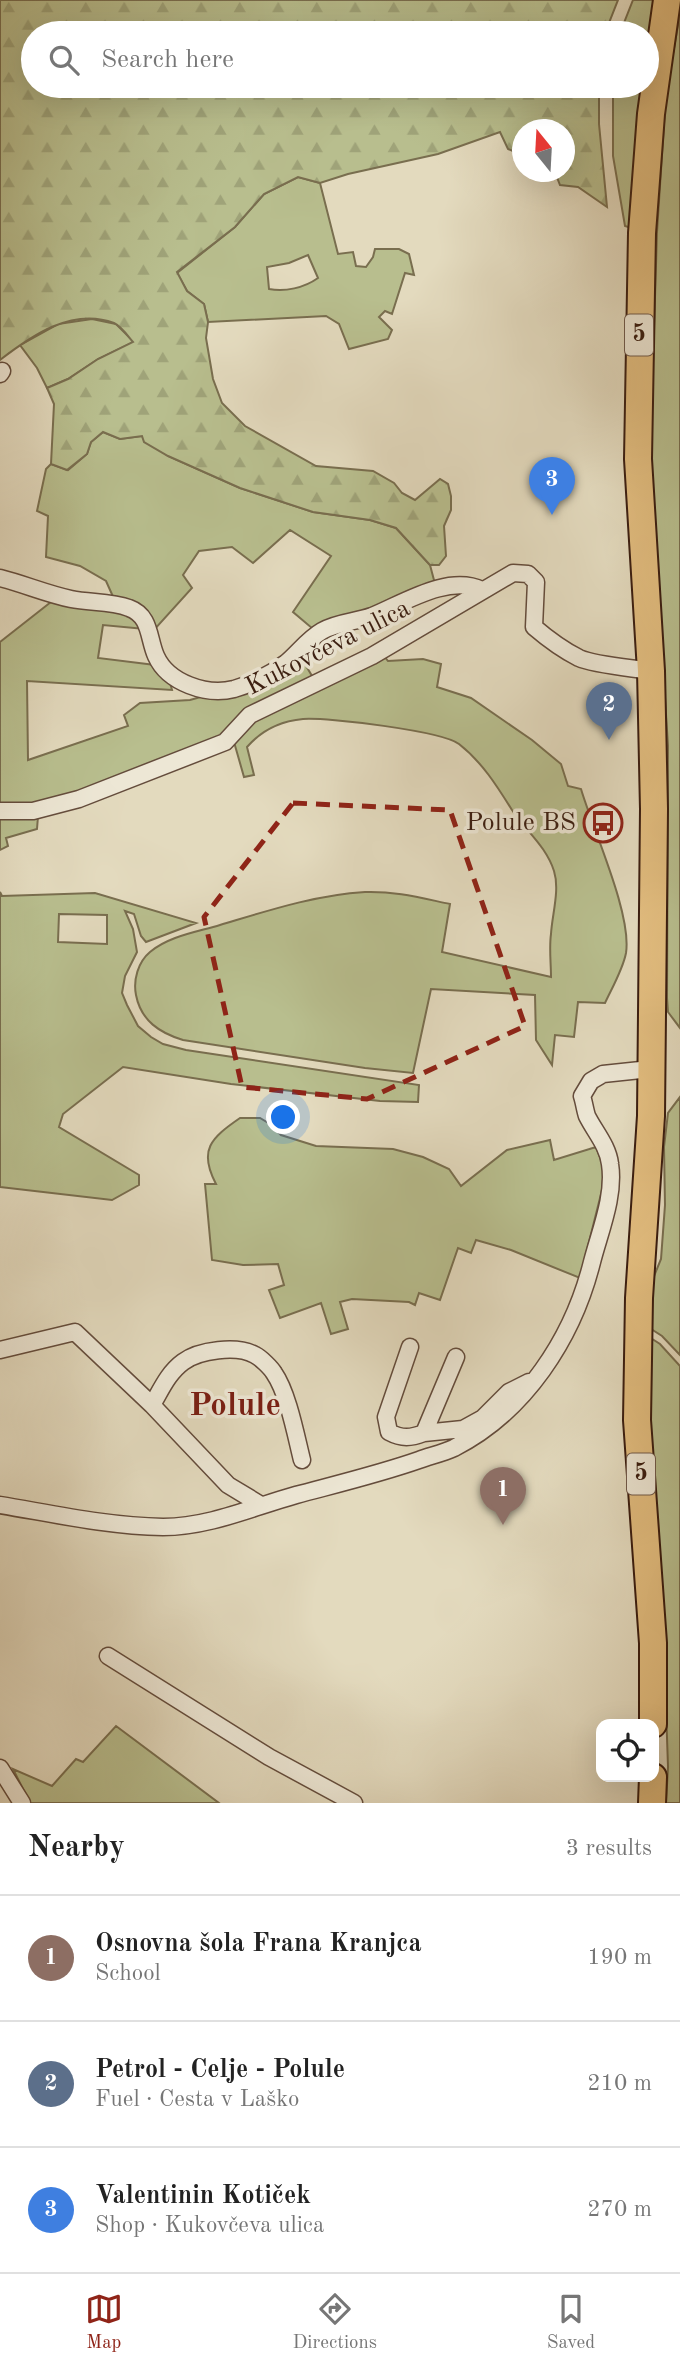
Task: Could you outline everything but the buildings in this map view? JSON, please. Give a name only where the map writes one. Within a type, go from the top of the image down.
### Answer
[{"type":"main road","name":"5","points":[[659,57],[667,0]]},
{"type":"main road","name":"5","points":[[653,98],[642,233],[639,344],[638,459],[650,671],[654,809],[651,1116],[639,1298],[637,1420],[653,1643],[653,1719]]},
{"type":"main road","points":[[652,1803],[653,1782]]},
{"type":"street","name":"Kukovčeva ulica","points":[[0,811],[33,811],[79,799],[225,742],[250,715],[372,656],[513,573],[528,574],[536,582],[534,627],[550,641],[581,659],[650,671]]},
{"type":"street","name":"Kukovčeva ulica","points":[[0,578],[72,599],[130,608],[142,615],[148,626],[157,659],[166,670],[181,681],[201,690],[232,690],[257,680],[286,663],[321,632],[338,624],[371,616],[412,596],[471,584],[482,590]]},
{"type":"street","points":[[0,1505],[67,1518],[164,1527],[217,1520],[453,1449],[492,1425],[518,1401],[537,1378],[565,1335],[588,1280],[610,1190],[610,1163],[603,1143],[586,1114],[582,1096],[590,1081],[603,1074],[650,1069]]},
{"type":"street","points":[[0,1350],[75,1332],[152,1405],[228,1485],[261,1505]]},
{"type":"street","points":[[411,1347],[386,1417],[389,1432],[397,1437],[411,1438],[424,1433],[463,1429],[483,1418],[509,1392],[537,1378]]},
{"type":"street","points":[[152,1405],[168,1377],[183,1362],[201,1352],[232,1350],[255,1354],[274,1374],[286,1404],[302,1460]]},
{"type":"street","points":[[424,1433],[456,1357]]},
{"type":"street","points":[[108,1656],[268,1757],[354,1803]]},
{"type":"street","points":[[0,1768],[22,1803]]},
{"type":"highlighted area","points":[[293,803],[450,810],[525,1026],[367,1099],[242,1087],[204,917]]},
{"type":"green space","points":[[0,0],[618,0],[610,21],[21,21],[21,98],[599,98],[607,207],[578,187],[560,185],[559,182],[575,182],[575,119],[512,119],[512,151],[508,149],[500,132],[438,154],[320,183],[298,177],[264,194],[235,227],[177,272],[187,291],[204,304],[213,379],[222,403],[245,426],[316,466],[373,471],[415,500],[440,479],[448,484],[451,510],[444,526],[446,556],[439,565],[430,565],[396,528],[370,520],[313,512],[240,488],[168,456],[144,442],[142,436],[120,439],[103,432],[91,442],[87,454],[67,470],[51,464],[54,404],[47,388],[133,342],[114,323],[83,319],[53,326],[0,360]]},
{"type":"green space","points":[[633,0],[656,0],[653,21],[625,21]]},
{"type":"green space","points":[[680,14],[680,1028],[668,1012],[667,998],[668,746],[650,461],[657,232],[666,93]]},
{"type":"green space","points":[[613,98],[642,98],[631,228],[625,226],[613,156]]},
{"type":"green space","points":[[298,177],[320,183],[338,254],[353,252],[356,266],[366,267],[375,249],[399,249],[409,254],[414,275],[405,273],[392,314],[385,311],[379,317],[392,330],[388,339],[349,349],[339,324],[326,316],[208,322],[204,304],[187,291],[177,273],[235,227],[264,194]],"holes":[[[308,255],[318,278],[294,288],[269,289],[267,267],[289,263]]]},
{"type":"green space","points":[[92,319],[116,324],[134,342],[47,388],[37,368],[20,345],[58,324]]},
{"type":"green space","points":[[103,432],[120,439],[142,436],[168,456],[240,488],[313,512],[370,520],[396,528],[430,565],[435,584],[368,611],[313,629],[293,612],[331,556],[290,530],[253,563],[232,547],[199,551],[183,575],[192,588],[154,630],[115,601],[106,581],[80,566],[46,557],[48,516],[37,511],[46,469],[51,464],[68,470],[87,454],[91,442]]},
{"type":"green space","points":[[56,598],[127,611],[145,629],[103,625],[98,658],[155,665],[168,675],[172,690],[27,681],[28,760],[128,726],[124,715],[140,703],[190,700],[279,675],[302,659],[312,676],[246,713],[219,739],[75,795],[28,807],[0,807],[0,642]]},
{"type":"green space","points":[[384,656],[388,661],[423,659],[441,664],[437,687],[471,698],[532,740],[561,764],[568,786],[581,789],[618,895],[626,936],[626,953],[605,1003],[578,1002],[574,1037],[555,1035],[552,1065],[536,1040],[535,995],[431,989],[413,1073],[183,1040],[159,1030],[142,1012],[136,995],[137,972],[146,956],[166,942],[291,904],[365,892],[397,894],[450,904],[442,952],[551,977],[550,939],[556,886],[554,871],[541,846],[517,818],[488,775],[459,744],[431,734],[384,726],[316,719],[295,720],[265,732],[247,747],[254,775],[244,777],[234,742],[257,718]]},
{"type":"green space","points":[[0,816],[38,816],[37,829],[6,838],[8,846],[0,850]]},
{"type":"green space","points":[[0,892],[2,896],[95,893],[196,923],[146,942],[141,936],[134,914],[125,911],[133,929],[137,952],[125,976],[122,993],[138,1026],[163,1044],[186,1050],[419,1085],[418,1102],[380,1101],[231,1084],[123,1067],[63,1114],[59,1127],[139,1175],[139,1185],[112,1200],[0,1187]],"holes":[[[59,914],[107,915],[107,944],[58,942]]]},
{"type":"green space","points":[[680,1097],[680,1355],[662,1336],[645,1325],[650,1286],[661,1259],[665,1205],[664,1147],[668,1113]]},
{"type":"green space","points":[[240,1118],[260,1118],[281,1135],[316,1146],[393,1149],[423,1157],[449,1169],[461,1186],[507,1150],[550,1140],[554,1160],[596,1147],[604,1168],[602,1190],[580,1278],[511,1250],[476,1240],[471,1253],[458,1248],[440,1300],[419,1293],[415,1305],[409,1302],[352,1299],[340,1302],[348,1329],[331,1334],[321,1303],[280,1318],[269,1290],[284,1285],[278,1264],[243,1265],[212,1260],[205,1184],[216,1184],[208,1162],[208,1153],[221,1132]]},
{"type":"green space","points":[[646,1335],[660,1344],[680,1366],[680,1803],[666,1803],[668,1767],[664,1649],[654,1552]]},
{"type":"green space","points":[[116,1726],[219,1803],[30,1803],[13,1769],[52,1786],[76,1759],[83,1762]]},
{"type":"place","name":"Valentinin Kotiček","points":[[552,515]]},
{"type":"place","name":"Petrol - Celje - Polule","points":[[609,740]]},
{"type":"place","name":"Polule BS","points":[[603,823]]},
{"type":"place","name":"Osnovna šola Frana Kranjca","points":[[503,1525]]},
{"type":"district","name":"Polule","points":[[235,1406]]}]
